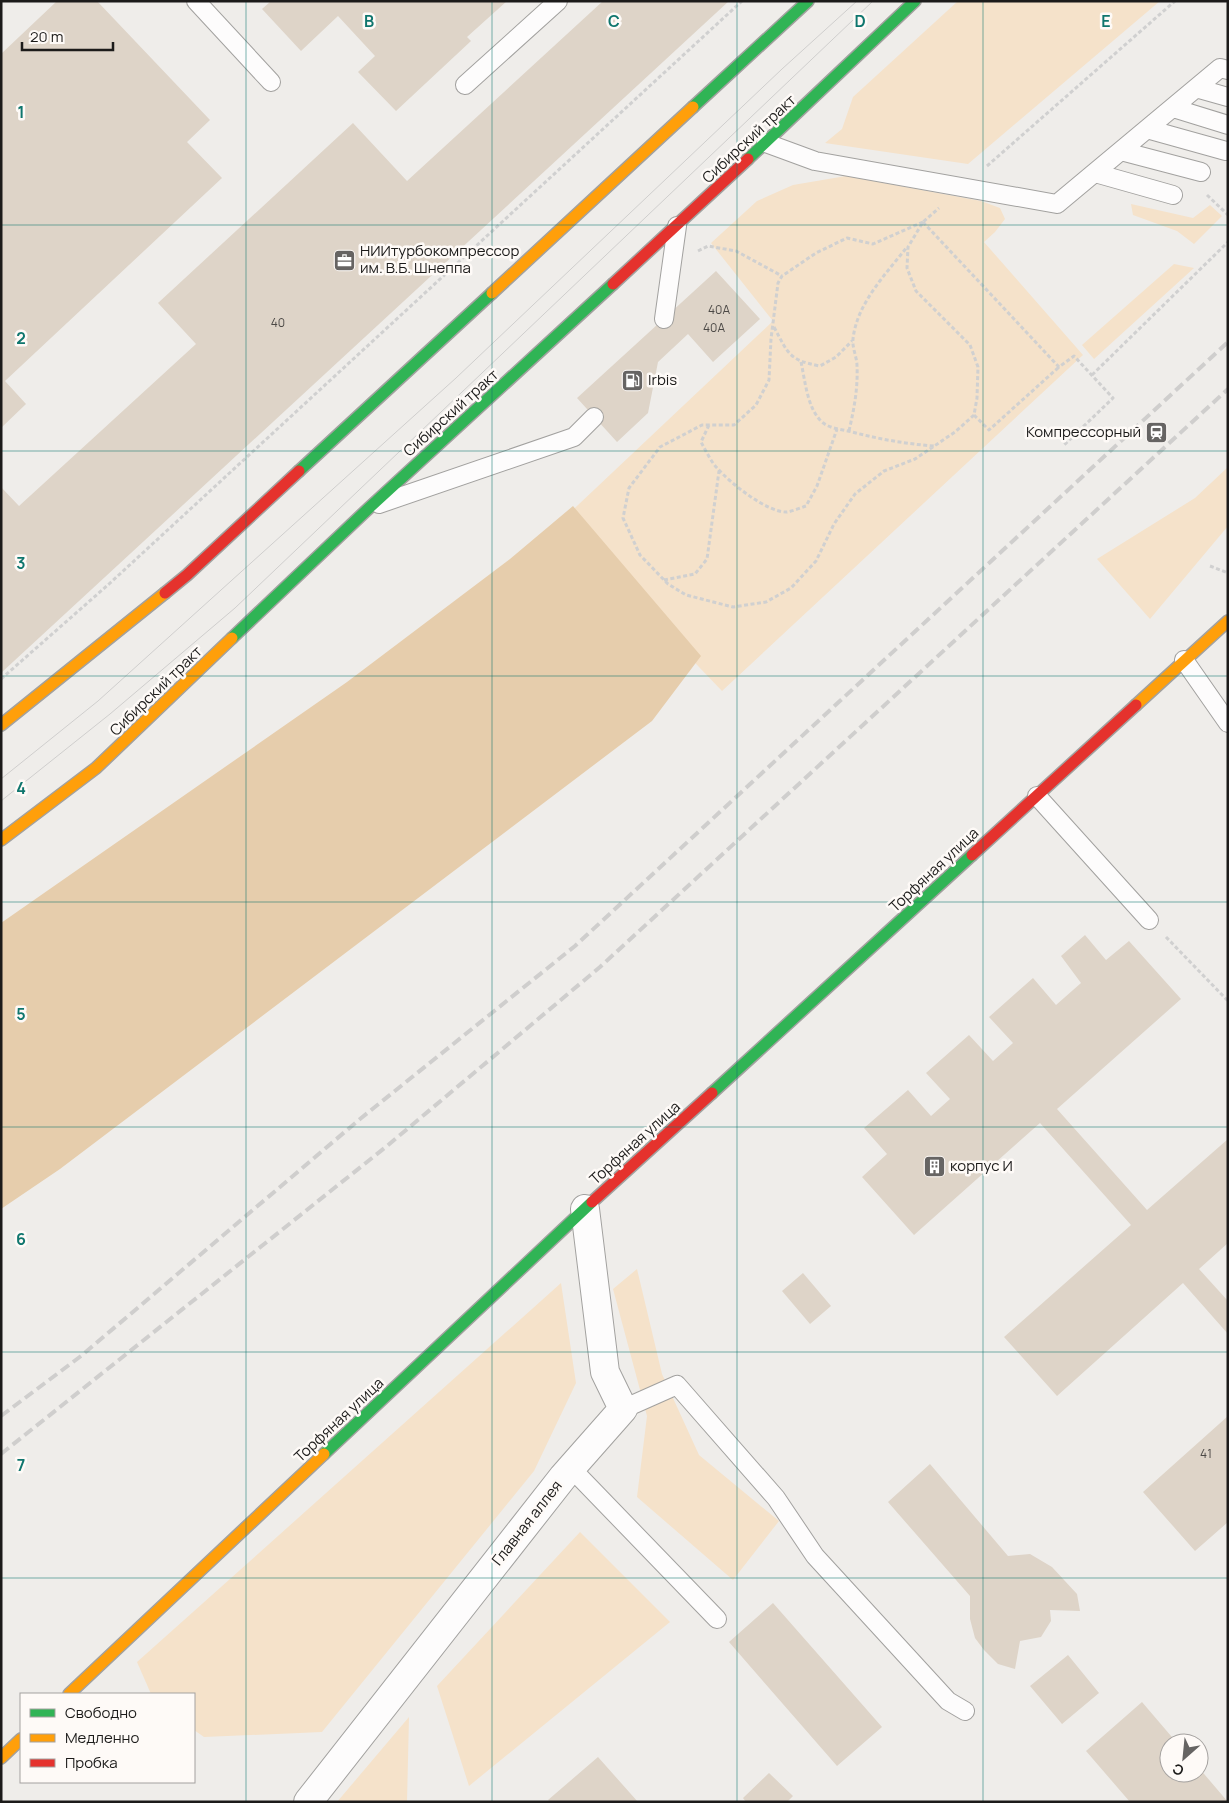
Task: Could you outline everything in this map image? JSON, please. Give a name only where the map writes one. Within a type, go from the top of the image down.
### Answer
[{"type":"main road","points":[[1,726],[187,576],[808,1]]},
{"type":"main road","name":"Сибирский тракт","points":[[1,840],[96,768],[369,508],[677,226],[915,1]]},
{"type":"main road","name":"Торфяная улица","points":[[70,1693],[585,1209],[1228,621]]},
{"type":"main road","points":[[1,1758],[20,1740]]},
{"type":"street","points":[[585,1209],[605,1372],[623,1409]]},
{"type":"street","name":"Главная аллея","points":[[308,1802],[571,1468],[623,1409]]},
{"type":"lane","points":[[196,1],[271,82]]},
{"type":"lane","points":[[465,85],[558,1]]},
{"type":"lane","points":[[766,143],[815,161],[1057,204],[1220,68],[1228,70]]},
{"type":"lane","points":[[1196,88],[1228,97]]},
{"type":"lane","points":[[1173,108],[1228,125]]},
{"type":"lane","points":[[1147,129],[1226,151]]},
{"type":"lane","points":[[1122,150],[1201,172]]},
{"type":"lane","points":[[1095,173],[1173,195]]},
{"type":"lane","points":[[664,319],[677,226]]},
{"type":"lane","points":[[369,508],[574,437],[594,417]]},
{"type":"lane","points":[[1184,660],[1228,723]]},
{"type":"lane","points":[[1037,796],[1149,920]]},
{"type":"lane","points":[[623,1409],[677,1385],[776,1498],[815,1556],[948,1701],[965,1710]]},
{"type":"lane","points":[[571,1468],[717,1619]]},
{"type":"path","points":[[1,679],[109,584],[742,1]]},
{"type":"path","points":[[849,431],[856,401],[857,364],[852,341],[859,314],[871,294],[908,246],[923,222],[1174,1]]},
{"type":"path","points":[[1203,192],[1228,215]]},
{"type":"path","points":[[908,246],[906,268],[916,291],[970,345],[978,366],[977,398],[974,415],[935,446],[915,459],[884,471],[855,494],[834,524],[816,561],[791,588],[766,602],[733,607],[686,594],[668,584],[640,555],[623,518],[629,488],[660,447],[702,425],[734,425],[756,405],[769,380],[778,283],[782,276],[816,252],[847,238],[874,244],[923,222]]},
{"type":"path","points":[[923,222],[1059,367]]},
{"type":"path","points":[[1092,375],[1228,242]]},
{"type":"path","points":[[671,266],[708,246],[736,251],[782,276]]},
{"type":"path","points":[[773,326],[788,352],[801,362],[820,366],[836,357],[852,341]]},
{"type":"path","points":[[974,415],[990,430],[1059,367],[1074,356],[1113,398],[1064,445]]},
{"type":"path","points":[[801,362],[810,403],[820,420],[837,429],[874,438],[907,444],[935,446]]},
{"type":"path","points":[[709,425],[701,442],[719,470],[734,485],[769,507],[786,512],[806,506],[817,486],[837,429]]},
{"type":"path","points":[[664,580],[696,574],[706,559],[719,470]]},
{"type":"path","points":[[1210,566],[1228,574]]},
{"type":"path","points":[[1149,920],[1228,1001]]},
{"type":"shaded area","points":[[958,1],[1160,1],[968,164],[825,143],[842,129],[853,97]]},
{"type":"shaded area","points":[[846,176],[981,201],[1000,208],[1005,219],[984,242],[1083,355],[722,691],[560,522],[773,321],[711,243],[757,201],[793,185]]},
{"type":"shaded area","points":[[1131,204],[1193,218],[1210,205],[1222,216],[1194,244],[1177,231],[1133,215]]},
{"type":"shaded area","points":[[1174,264],[1194,268],[1094,359],[1082,345]]},
{"type":"shaded area","points":[[1228,467],[1228,526],[1150,619],[1097,559],[1195,498]]},
{"type":"shaded area","points":[[573,506],[701,656],[652,721],[60,1169],[1,1209],[1,923],[347,682],[510,559]]},
{"type":"shaded area","points":[[637,1269],[662,1374],[699,1455],[779,1521],[733,1580],[637,1497],[647,1416],[613,1289]]},
{"type":"shaded area","points":[[561,1283],[576,1383],[534,1471],[322,1732],[204,1737],[195,1731],[195,1693],[151,1693],[137,1662]]},
{"type":"shaded area","points":[[580,1532],[670,1622],[469,1786],[437,1686]]},
{"type":"shaded area","points":[[409,1717],[407,1802],[337,1802]]},
{"type":"building","points":[[57,1],[97,1],[210,120],[187,142],[222,178],[5,381],[26,404],[1,428],[1,54]]},
{"type":"building","points":[[271,1],[507,1],[467,37],[471,41],[396,111],[358,72],[375,56],[338,16],[301,51],[262,9]]},
{"type":"building","points":[[603,1],[729,1],[1,673],[1,487],[19,506],[196,344],[158,303],[353,123],[407,181]]},
{"type":"building","points":[[716,271],[760,319],[713,362],[688,334],[658,362],[648,413],[617,442],[577,398]]},
{"type":"building","name":"корпус И","points":[[1085,935],[1106,960],[1129,941],[1181,999],[1057,1109],[1147,1210],[1228,1139],[1228,1243],[1199,1269],[1228,1301],[1228,1334],[1183,1283],[1057,1396],[1004,1337],[1131,1225],[1040,1123],[914,1235],[862,1177],[887,1154],[864,1128],[908,1090],[931,1116],[950,1099],[926,1073],[969,1035],[993,1061],[1013,1043],[989,1017],[1033,978],[1056,1005],[1081,983],[1061,956]]},
{"type":"building","points":[[803,1273],[831,1306],[810,1324],[782,1291]]},
{"type":"building","points":[[1228,1416],[1228,1522],[1195,1551],[1143,1492]]},
{"type":"building","points":[[930,1464],[1008,1556],[1030,1554],[1052,1567],[1077,1594],[1080,1611],[1050,1610],[1051,1621],[1041,1637],[1020,1641],[1015,1669],[998,1664],[984,1650],[975,1638],[970,1619],[970,1596],[888,1502]]},
{"type":"building","points":[[773,1603],[882,1727],[837,1766],[729,1642]]},
{"type":"building","points":[[1068,1655],[1099,1693],[1062,1724],[1030,1686]]},
{"type":"building","points":[[1142,1702],[1168,1733],[1159,1733],[1159,1783],[1209,1783],[1209,1780],[1228,1802],[1130,1802],[1086,1751]]},
{"type":"building","points":[[598,1757],[638,1802],[550,1802],[548,1800]]},
{"type":"building","points":[[769,1773],[793,1796],[787,1802],[746,1802],[743,1798]]},
{"type":"tram line","points":[[1,779],[98,701],[456,378],[782,69],[857,1]]},
{"type":"tram line","points":[[1,801],[110,714],[235,608],[873,1]]},
{"type":"railway","points":[[1,1416],[81,1356],[360,1119],[575,946],[1228,342]]},
{"type":"railway","points":[[1,1454],[387,1146],[600,967],[1228,389]]},
{"type":"traffic: fast","points":[[693,107],[808,1]]},
{"type":"traffic: fast","points":[[748,159],[915,1]]},
{"type":"traffic: fast","points":[[232,638],[369,508],[613,284]]},
{"type":"traffic: fast","points":[[299,471],[492,293]]},
{"type":"traffic: fast","points":[[712,1093],[972,855]]},
{"type":"traffic: fast","points":[[324,1454],[592,1202]]},
{"type":"traffic: slow","points":[[492,293],[693,107]]},
{"type":"traffic: slow","points":[[1,725],[165,593]]},
{"type":"traffic: slow","points":[[1136,705],[1228,621]]},
{"type":"traffic: slow","points":[[1,840],[96,768],[232,638]]},
{"type":"traffic: slow","points":[[70,1693],[324,1454]]},
{"type":"traffic: slow","points":[[1,1758],[20,1740]]},
{"type":"traffic: jam","points":[[613,284],[748,159]]},
{"type":"traffic: jam","points":[[165,593],[187,575],[299,471]]},
{"type":"traffic: jam","points":[[972,855],[1136,705]]},
{"type":"traffic: jam","points":[[592,1202],[712,1093]]},
{"type":"place","name":"НИИтурбокомпрессор им. В.Б. Шнеппа","points":[[344,260]]},
{"type":"place","name":"Irbis","points":[[632,380]]},
{"type":"place","name":"Компрессорный","points":[[1157,432]]},
{"type":"place","name":"корпус И","points":[[934,1166]]}]
